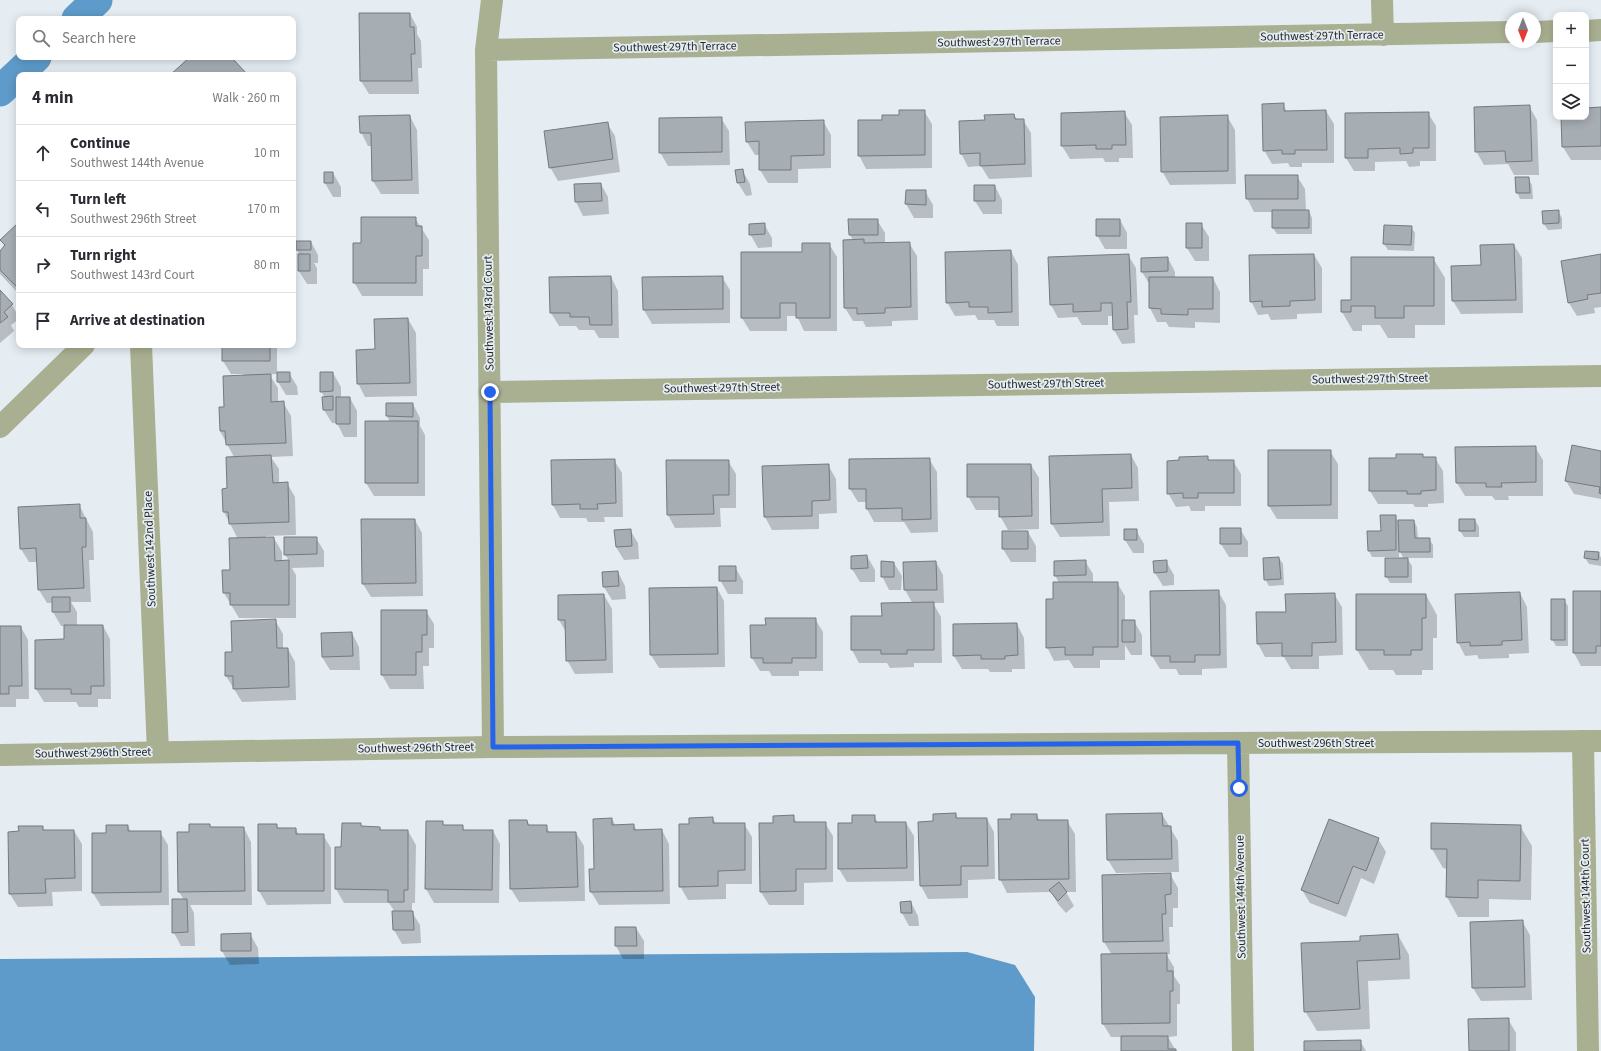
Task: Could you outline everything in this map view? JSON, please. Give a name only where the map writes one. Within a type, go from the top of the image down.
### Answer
[{"type":"street","name":"Southwest 143rd Court","points":[[492,0],[486,50],[493,747]]},
{"type":"street","points":[[1382,0],[1383,35]]},
{"type":"street","points":[[1589,31],[1601,30]]},
{"type":"street","points":[[1541,32],[1553,31]]},
{"type":"street","name":"Southwest 297th Terrace","points":[[486,50],[1505,32]]},
{"type":"street","points":[[0,427],[81,348]]},
{"type":"street","name":"Southwest 142nd Place","points":[[142,348],[158,752]]},
{"type":"street","name":"Southwest 297th Street","points":[[490,392],[1601,376]]},
{"type":"street","name":"Southwest 296th Street","points":[[0,755],[493,747],[1592,741]]},
{"type":"street","name":"Southwest 144th Court","points":[[1588,1051],[1592,741]]},
{"type":"street","name":"Southwest 144th Avenue","points":[[1238,743],[1243,1051]]},
{"type":"water","points":[[967,952],[1015,965],[1035,997],[1034,1051],[0,1051],[0,959]]},
{"type":"building","points":[[359,13],[410,13],[410,27],[414,27],[415,54],[411,54],[412,81],[360,81]]},
{"type":"building","points":[[187,60],[234,60],[245,72],[173,72]]},
{"type":"building","points":[[1284,103],[1284,111],[1326,110],[1327,150],[1295,150],[1295,154],[1282,154],[1282,150],[1263,151],[1262,104]]},
{"type":"building","points":[[1530,105],[1532,161],[1506,162],[1505,151],[1475,152],[1474,107]]},
{"type":"building","points":[[1601,107],[1601,146],[1562,147],[1561,120],[1589,120],[1589,108]]},
{"type":"building","points":[[899,110],[925,110],[925,155],[858,156],[858,120],[882,120],[882,115],[899,115]]},
{"type":"building","points":[[1125,111],[1126,145],[1112,145],[1112,149],[1096,149],[1096,145],[1061,146],[1061,113]]},
{"type":"building","points":[[1429,112],[1429,148],[1413,148],[1413,153],[1400,154],[1400,148],[1368,149],[1368,158],[1345,158],[1345,113]]},
{"type":"building","points":[[1014,114],[1015,119],[1024,119],[1025,164],[980,166],[980,153],[960,154],[959,121],[985,120],[984,115]]},
{"type":"building","points":[[410,115],[412,180],[372,181],[371,133],[360,133],[359,116]]},
{"type":"building","points":[[1228,115],[1228,171],[1161,172],[1160,117]]},
{"type":"building","points":[[722,117],[722,152],[659,153],[659,118]]},
{"type":"building","points":[[824,120],[824,155],[791,156],[791,170],[759,170],[759,141],[746,142],[745,122]]},
{"type":"building","points":[[608,122],[613,159],[549,168],[544,131]]},
{"type":"building","points":[[743,169],[745,182],[737,183],[735,170]]},
{"type":"building","points":[[324,172],[333,172],[333,183],[324,183]]},
{"type":"building","points":[[1245,175],[1298,175],[1298,199],[1246,199]]},
{"type":"building","points":[[1515,177],[1529,177],[1530,193],[1516,193]]},
{"type":"building","points":[[601,183],[602,201],[575,202],[574,184]]},
{"type":"building","points":[[974,185],[995,185],[995,201],[974,201]]},
{"type":"building","points":[[906,190],[926,190],[926,205],[905,204]]},
{"type":"building","points":[[1272,210],[1309,210],[1309,228],[1272,228]]},
{"type":"building","points":[[1559,210],[1559,223],[1543,224],[1542,211]]},
{"type":"building","points":[[361,217],[416,217],[416,226],[422,226],[422,256],[416,256],[416,283],[353,283],[353,243],[361,243]]},
{"type":"building","points":[[848,219],[878,219],[878,235],[849,235]]},
{"type":"building","points":[[1096,219],[1120,219],[1120,236],[1096,236]]},
{"type":"building","points":[[765,223],[765,234],[749,235],[749,224]]},
{"type":"building","points":[[1186,223],[1202,223],[1202,248],[1186,248]]},
{"type":"building","points":[[16,225],[16,286],[0,270],[0,251],[5,245],[0,240]]},
{"type":"building","points":[[1384,225],[1412,226],[1411,245],[1383,244]]},
{"type":"building","points":[[864,239],[864,243],[910,242],[911,307],[885,308],[885,313],[857,314],[857,308],[844,308],[843,240]]},
{"type":"building","points":[[296,241],[311,241],[311,250],[296,250]]},
{"type":"building","points":[[802,243],[830,243],[830,318],[796,318],[796,303],[780,303],[780,318],[741,318],[741,252],[802,252]]},
{"type":"building","points":[[1514,244],[1516,300],[1452,301],[1451,266],[1481,265],[1480,245]]},
{"type":"building","points":[[1011,250],[1012,312],[988,313],[988,307],[969,307],[969,302],[946,303],[945,252]]},
{"type":"building","points":[[298,254],[310,254],[310,271],[298,271]]},
{"type":"building","points":[[1129,254],[1131,302],[1127,302],[1128,329],[1113,330],[1112,303],[1101,303],[1101,311],[1073,312],[1073,304],[1050,305],[1048,257]]},
{"type":"building","points":[[1314,254],[1315,300],[1290,301],[1290,306],[1262,307],[1262,301],[1250,302],[1249,255]]},
{"type":"building","points":[[1601,254],[1601,293],[1587,295],[1588,299],[1568,303],[1561,261]]},
{"type":"building","points":[[1168,257],[1168,271],[1141,272],[1141,258]]},
{"type":"building","points":[[1351,257],[1434,257],[1434,306],[1404,306],[1404,318],[1375,318],[1375,306],[1351,306],[1351,312],[1341,312],[1341,300],[1351,300]]},
{"type":"building","points":[[611,276],[612,325],[590,325],[589,317],[570,317],[570,313],[550,313],[549,277]]},
{"type":"building","points":[[723,276],[723,309],[643,310],[642,277]]},
{"type":"building","points":[[1149,277],[1213,277],[1213,309],[1188,309],[1188,315],[1161,314],[1161,309],[1149,308]]},
{"type":"building","points":[[0,290],[13,304],[4,312],[8,317],[0,323]]},
{"type":"building","points":[[408,318],[410,383],[357,384],[356,350],[375,349],[374,319]]},
{"type":"building","points":[[222,348],[270,348],[270,361],[222,361]]},
{"type":"building","points":[[277,372],[290,372],[290,382],[277,382]]},
{"type":"building","points":[[320,372],[333,372],[333,391],[320,392]]},
{"type":"building","points":[[271,374],[271,402],[284,401],[286,443],[226,445],[225,431],[220,431],[219,407],[224,407],[223,376]]},
{"type":"building","points":[[333,396],[333,410],[323,410],[322,397]]},
{"type":"building","points":[[336,397],[350,397],[350,424],[336,424]]},
{"type":"building","points":[[386,403],[413,403],[413,417],[386,416]]},
{"type":"building","points":[[365,421],[418,421],[418,483],[365,483]]},
{"type":"building","points":[[1572,445],[1601,451],[1601,494],[1599,493],[1600,487],[1565,481]]},
{"type":"building","points":[[1536,446],[1536,482],[1501,483],[1502,487],[1486,487],[1486,483],[1456,483],[1455,447]]},
{"type":"building","points":[[1268,450],[1331,450],[1331,505],[1268,506]]},
{"type":"building","points":[[1131,454],[1132,488],[1102,489],[1103,522],[1051,524],[1049,456]]},
{"type":"building","points":[[1396,454],[1423,454],[1423,457],[1436,457],[1436,490],[1421,491],[1421,494],[1407,494],[1407,491],[1369,491],[1369,458],[1396,458]]},
{"type":"building","points":[[271,455],[273,483],[288,482],[289,522],[229,524],[228,512],[223,512],[222,489],[227,488],[226,457]]},
{"type":"building","points":[[1208,456],[1208,460],[1234,460],[1234,493],[1198,493],[1198,498],[1183,498],[1183,493],[1167,494],[1167,461],[1179,460],[1179,457]]},
{"type":"building","points":[[930,458],[931,519],[902,520],[902,508],[866,509],[866,489],[849,489],[849,459]]},
{"type":"building","points":[[615,459],[616,503],[597,504],[598,509],[580,509],[580,504],[552,505],[551,460]]},
{"type":"building","points":[[666,460],[729,460],[729,495],[713,495],[714,514],[667,515]]},
{"type":"building","points":[[829,464],[830,500],[812,501],[812,516],[764,517],[762,466]]},
{"type":"building","points":[[967,464],[1031,464],[1032,516],[999,517],[999,497],[967,497]]},
{"type":"building","points":[[80,504],[80,518],[86,518],[86,547],[82,547],[84,588],[38,590],[36,548],[20,549],[18,507]]},
{"type":"building","points":[[1380,515],[1396,515],[1396,550],[1368,551],[1367,531],[1381,531]]},
{"type":"building","points":[[361,519],[415,519],[416,583],[362,584]]},
{"type":"building","points":[[1459,519],[1475,519],[1475,531],[1459,531]]},
{"type":"building","points":[[1398,520],[1414,520],[1415,538],[1430,538],[1430,552],[1399,552]]},
{"type":"building","points":[[1220,528],[1241,528],[1241,544],[1220,544]]},
{"type":"building","points":[[631,529],[632,546],[616,547],[614,530]]},
{"type":"building","points":[[1124,529],[1137,529],[1137,540],[1124,540]]},
{"type":"building","points":[[1002,531],[1028,531],[1028,549],[1002,549]]},
{"type":"building","points":[[274,537],[275,561],[289,560],[289,605],[230,605],[230,593],[223,593],[222,570],[230,570],[229,538]]},
{"type":"building","points":[[284,537],[317,537],[317,554],[284,555]]},
{"type":"building","points":[[1585,551],[1599,552],[1598,560],[1584,558]]},
{"type":"building","points":[[867,555],[868,568],[851,569],[851,556]]},
{"type":"building","points":[[1279,557],[1281,579],[1264,580],[1263,558]]},
{"type":"building","points":[[1385,558],[1408,558],[1408,577],[1385,577]]},
{"type":"building","points":[[1086,560],[1086,575],[1054,576],[1054,561]]},
{"type":"building","points":[[1167,560],[1167,572],[1154,573],[1153,561]]},
{"type":"building","points":[[881,561],[894,562],[894,577],[881,577]]},
{"type":"building","points":[[936,561],[937,590],[904,590],[903,562]]},
{"type":"building","points":[[719,566],[736,566],[736,581],[719,581]]},
{"type":"building","points":[[618,571],[619,586],[603,587],[602,572]]},
{"type":"building","points":[[1053,582],[1118,582],[1118,647],[1093,647],[1093,655],[1065,655],[1065,647],[1046,648],[1046,599],[1053,599]]},
{"type":"building","points":[[717,587],[718,654],[650,655],[649,588]]},
{"type":"building","points":[[1219,590],[1220,655],[1195,655],[1195,662],[1170,662],[1170,656],[1151,656],[1150,591]]},
{"type":"building","points":[[1573,591],[1601,591],[1601,646],[1596,646],[1596,653],[1573,653]]},
{"type":"building","points":[[1520,592],[1522,640],[1502,641],[1502,645],[1470,646],[1470,642],[1457,643],[1455,594]]},
{"type":"building","points":[[1335,593],[1336,642],[1312,643],[1312,656],[1282,656],[1282,643],[1257,644],[1256,612],[1286,612],[1285,594]]},
{"type":"building","points":[[604,594],[606,660],[566,661],[565,620],[558,620],[558,595]]},
{"type":"building","points":[[1356,594],[1426,594],[1426,618],[1422,618],[1422,650],[1411,650],[1411,655],[1384,655],[1384,650],[1356,650]]},
{"type":"building","points":[[52,597],[70,597],[70,612],[52,612]]},
{"type":"building","points":[[1551,599],[1565,599],[1565,640],[1551,640]]},
{"type":"building","points":[[934,602],[934,650],[907,650],[907,654],[881,654],[881,650],[851,650],[851,616],[882,616],[881,603]]},
{"type":"building","points":[[381,610],[427,610],[427,635],[422,635],[422,652],[416,652],[416,675],[381,675]]},
{"type":"building","points":[[765,618],[816,618],[816,658],[792,658],[792,663],[763,663],[763,658],[751,658],[750,625],[766,625]]},
{"type":"building","points":[[276,619],[277,648],[288,648],[289,687],[233,689],[233,676],[225,676],[225,652],[232,652],[231,621]]},
{"type":"building","points":[[1122,620],[1135,620],[1135,642],[1122,642]]},
{"type":"building","points":[[1017,623],[1018,655],[1005,656],[1005,659],[981,659],[981,655],[953,656],[953,624]]},
{"type":"building","points":[[64,625],[103,625],[104,686],[91,686],[91,694],[71,694],[71,689],[35,689],[35,640],[64,639]]},
{"type":"building","points":[[0,626],[21,626],[22,686],[9,686],[9,694],[0,694]]},
{"type":"building","points":[[352,632],[353,656],[322,657],[321,633]]},
{"type":"building","points":[[956,813],[956,818],[987,818],[988,866],[961,866],[961,885],[920,886],[918,822],[933,821],[933,814]]},
{"type":"building","points":[[1162,813],[1163,826],[1171,826],[1172,859],[1107,860],[1106,814]]},
{"type":"building","points":[[1011,814],[1037,814],[1037,820],[1068,820],[1069,879],[999,880],[998,819],[1011,819]]},
{"type":"building","points":[[794,815],[794,822],[826,822],[826,869],[796,869],[796,891],[760,892],[759,823],[773,823],[773,816]]},
{"type":"building","points":[[852,815],[875,815],[875,822],[906,822],[907,868],[838,869],[838,823],[852,823]]},
{"type":"building","points":[[713,817],[713,823],[745,823],[745,870],[718,871],[718,886],[679,887],[679,824],[689,824],[689,818]]},
{"type":"building","points":[[612,818],[612,825],[634,824],[634,830],[662,829],[663,891],[590,892],[589,869],[594,869],[593,819]]},
{"type":"building","points":[[1329,819],[1379,838],[1366,871],[1353,866],[1338,904],[1301,890]]},
{"type":"building","points":[[509,820],[527,820],[528,825],[547,825],[547,832],[576,832],[578,887],[510,889]]},
{"type":"building","points":[[426,821],[443,821],[443,825],[463,825],[463,830],[493,830],[492,890],[425,889]]},
{"type":"building","points":[[342,823],[361,823],[361,826],[380,827],[380,830],[408,830],[408,890],[404,890],[404,902],[388,902],[388,890],[335,889],[335,847],[341,847]]},
{"type":"building","points":[[1431,823],[1521,825],[1520,881],[1478,880],[1478,898],[1446,897],[1447,849],[1431,849]]},
{"type":"building","points":[[189,824],[210,824],[210,827],[244,827],[245,891],[178,892],[177,832],[189,832]]},
{"type":"building","points":[[258,824],[277,824],[277,828],[296,828],[296,834],[324,834],[324,891],[258,891]]},
{"type":"building","points":[[106,825],[128,825],[128,831],[161,831],[161,892],[92,893],[92,833],[106,833]]},
{"type":"building","points":[[18,826],[43,826],[43,830],[74,830],[75,878],[45,879],[46,893],[9,894],[8,832],[19,831]]},
{"type":"building","points":[[1171,873],[1171,894],[1165,895],[1166,914],[1162,914],[1163,941],[1103,942],[1102,875]]},
{"type":"building","points":[[1059,882],[1067,892],[1058,901],[1049,890]]},
{"type":"building","points":[[172,899],[187,899],[188,932],[172,933]]},
{"type":"building","points":[[911,901],[912,913],[901,913],[900,902]]},
{"type":"building","points":[[392,911],[413,911],[414,930],[393,930]]},
{"type":"building","points":[[1523,920],[1525,987],[1472,988],[1470,922]]},
{"type":"building","points":[[615,927],[636,927],[637,946],[615,946]]},
{"type":"building","points":[[251,933],[251,951],[221,951],[221,934]]},
{"type":"building","points":[[1398,934],[1400,959],[1357,961],[1360,1009],[1304,1012],[1301,943],[1360,941],[1360,936]]},
{"type":"building","points":[[1167,953],[1167,971],[1173,971],[1173,991],[1170,991],[1170,1023],[1102,1024],[1101,954]]},
{"type":"building","points":[[1509,1018],[1509,1051],[1469,1051],[1468,1019]]},
{"type":"building","points":[[1121,1036],[1168,1036],[1168,1049],[1176,1049],[1176,1051],[1121,1051]]},
{"type":"building","points":[[1361,1040],[1361,1051],[1304,1051],[1304,1041]]},
{"type":"waterway","points":[[80,16],[97,0]]},
{"type":"waterway","points":[[20,72],[33,60]]},
{"type":"waterway","points":[[0,91],[16,76]]},
{"type":"route","points":[[490,392],[493,747],[1238,743],[1239,788]]}]
